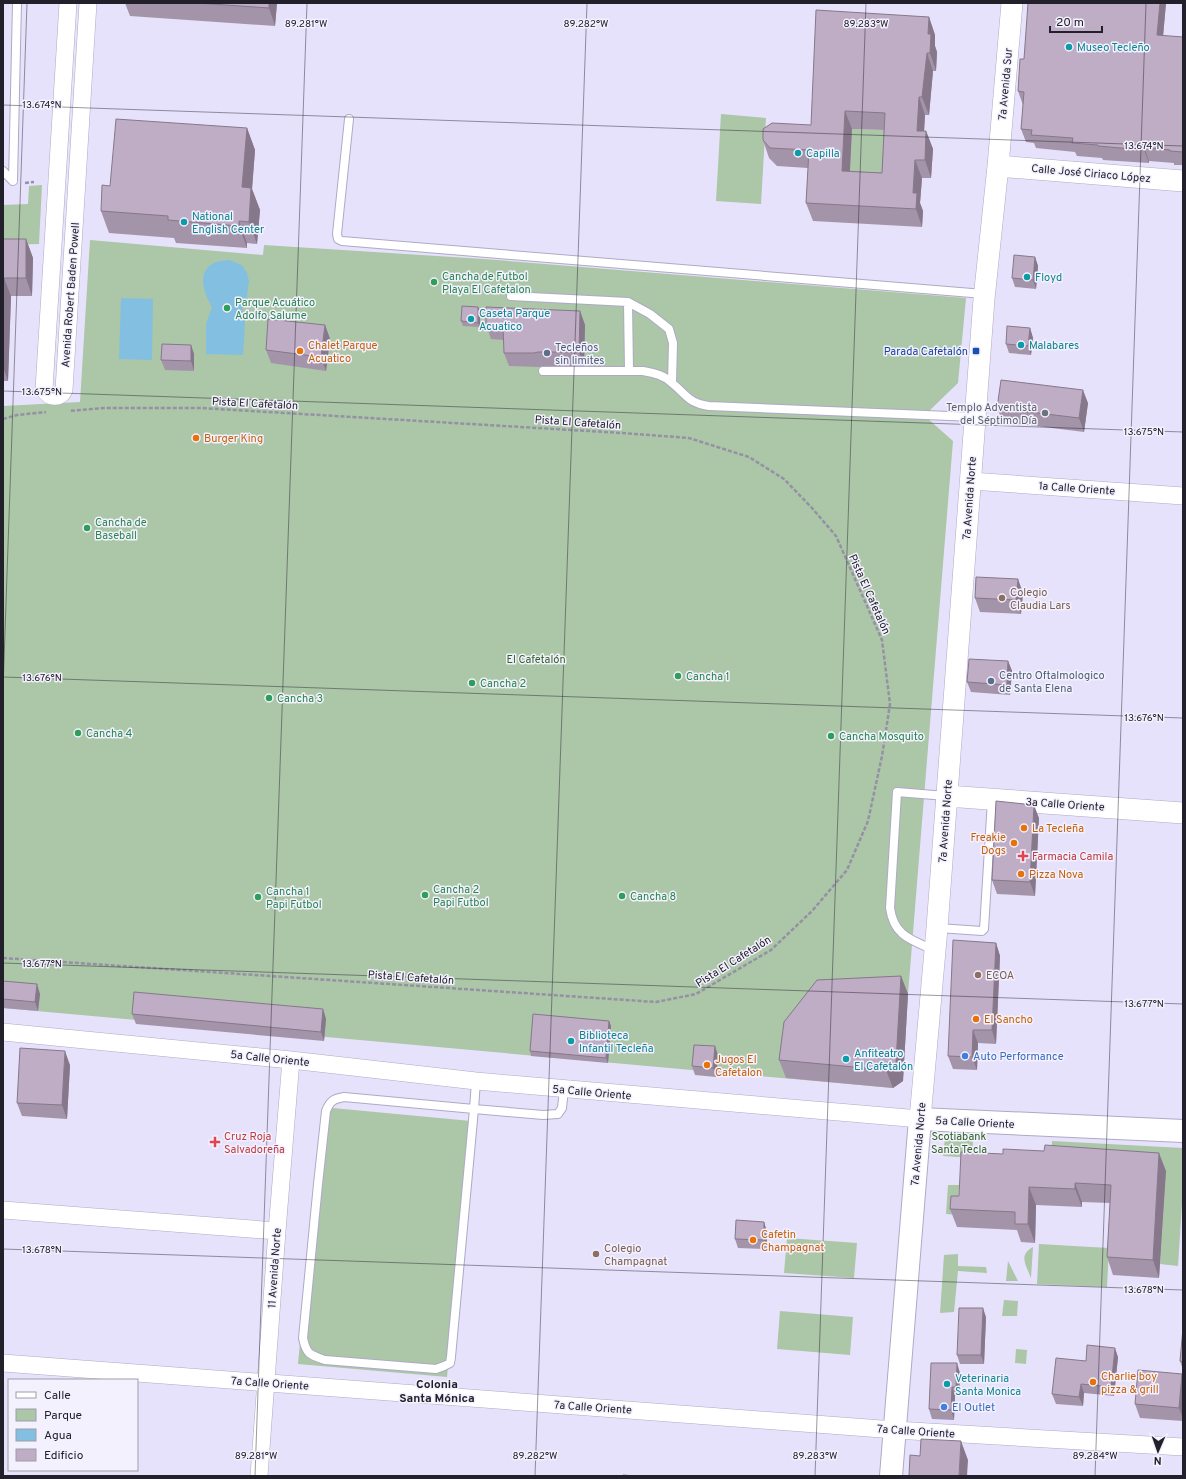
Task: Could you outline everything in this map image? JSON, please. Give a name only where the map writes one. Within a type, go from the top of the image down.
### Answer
[{"type":"main road","name":"5a Calle Oriente","points":[[920,1119],[1183,1131]]},
{"type":"main road","name":"7a Avenida Norte","points":[[891,1476],[920,1119]]},
{"type":"street","name":"Avenida Robert Baden Powell","points":[[68,3],[44,389],[46,393],[57,397],[62,394],[64,390],[88,3]]},
{"type":"street","name":"7a Avenida Sur","points":[[998,166],[1012,3]]},
{"type":"street","points":[[60,137],[80,138]]},
{"type":"street","name":"Calle José Ciriaco López","points":[[998,166],[1183,181]]},
{"type":"street","name":"7a Avenida Norte","points":[[920,1119],[937,928],[984,294],[998,166]]},
{"type":"street","name":"1a Calle Oriente","points":[[971,481],[1183,496]]},
{"type":"street","name":"3a Calle Oriente","points":[[947,796],[1183,813]]},
{"type":"street","name":"5a Calle Oriente","points":[[3,1032],[291,1060],[476,1081],[920,1119]]},
{"type":"street","name":"11 Avenida Norte","points":[[259,1476],[291,1060]]},
{"type":"street","points":[[3,1210],[277,1231]]},
{"type":"street","name":"7a Calle Oriente","points":[[3,1363],[895,1430],[1183,1447]]},
{"type":"lane","points":[[3,171],[13,181],[17,3]]},
{"type":"lane","points":[[349,119],[337,234],[338,239],[342,241],[984,294]]},
{"type":"lane","points":[[511,296],[628,302],[650,314],[669,329],[673,343],[672,382]]},
{"type":"lane","points":[[628,302],[628,371]]},
{"type":"lane","points":[[544,371],[643,371],[658,374],[672,382],[689,399],[709,406],[975,417]]},
{"type":"lane","points":[[934,951],[904,936],[899,931],[891,915],[890,908],[897,792],[947,796]]},
{"type":"lane","points":[[937,928],[984,929],[992,799]]},
{"type":"lane","points":[[476,1081],[474,1109],[457,1296],[450,1363],[436,1369],[324,1360],[312,1356],[306,1349],[304,1338],[318,1184],[326,1111],[329,1103],[334,1099],[344,1097],[474,1109],[543,1115],[558,1114],[562,1108],[564,1089]]},
{"type":"path","name":"Pista El Cafetalón","points":[[3,958],[656,1002],[696,994],[771,950],[812,911],[847,870],[868,821],[882,756],[890,704],[882,640],[836,536],[784,479],[749,457],[689,438],[622,433],[201,408],[105,408],[65,411]]},
{"type":"path","points":[[3,419],[17,415],[49,412]]},
{"type":"green space","points":[[721,114],[766,118],[761,204],[716,201]]},
{"type":"green space","points":[[852,129],[891,130],[888,191],[849,189]]},
{"type":"green space","points":[[42,185],[39,244],[3,245],[3,205],[28,204],[29,186]]},
{"type":"green space","name":"El Cafetalón","points":[[90,240],[263,255],[264,245],[484,259],[966,298],[958,383],[927,413],[927,418],[953,441],[908,994],[893,1088],[3,1008],[3,406],[80,402]]},
{"type":"green space","points":[[322,1107],[471,1121],[447,1377],[298,1364]]},
{"type":"green space","name":"Scotiabank Santa Tecla","points":[[974,1125],[972,1158],[943,1156],[945,1140],[950,1132],[959,1128]]},
{"type":"green space","points":[[1052,1141],[1183,1148],[1183,1188],[1178,1266],[1160,1264],[1166,1171],[1051,1163]]},
{"type":"green space","name":"Scotiabank Santa Tecla","points":[[948,1185],[959,1185],[958,1215],[946,1214]]},
{"type":"green space","points":[[787,1238],[857,1243],[854,1278],[784,1273]]},
{"type":"green space","points":[[1039,1244],[1109,1248],[1107,1287],[1037,1284]]},
{"type":"green space","points":[[1033,1247],[1031,1278],[1025,1265],[1024,1257],[1028,1250]]},
{"type":"green space","points":[[958,1254],[958,1266],[986,1267],[987,1273],[958,1271],[954,1312],[940,1313],[944,1255]]},
{"type":"green space","points":[[1008,1261],[1018,1281],[1006,1281]]},
{"type":"green space","points":[[1004,1300],[1018,1301],[1017,1316],[1002,1316]]},
{"type":"green space","points":[[780,1311],[853,1317],[850,1355],[777,1349]]},
{"type":"green space","points":[[1016,1349],[1027,1350],[1026,1364],[1015,1363]]},
{"type":"water","name":"Parque Acuático Adolfo Salume","points":[[229,260],[242,265],[247,273],[249,281],[247,296],[242,310],[245,323],[243,355],[206,354],[206,324],[212,307],[205,291],[203,283],[204,276],[206,270],[211,265],[219,261]]},
{"type":"water","points":[[121,298],[153,299],[152,360],[119,359]]},
{"type":"building","points":[[197,3],[269,3],[269,8]]},
{"type":"building","points":[[1028,3],[1160,3],[1157,35],[1183,37],[1183,152],[1144,147],[1144,150],[1072,143],[1073,138],[1031,135],[1032,130],[1021,129],[1024,92],[1018,91],[1020,59],[1024,59]]},
{"type":"building","points":[[816,10],[929,17],[928,34],[931,34],[930,53],[927,53],[922,97],[919,97],[917,131],[926,131],[925,160],[915,160],[913,193],[917,193],[916,209],[806,203],[809,150],[770,148],[763,140],[763,129],[772,123],[811,125]],"holes":[[[845,111],[885,113],[882,173],[842,171]]]},
{"type":"building","points":[[116,119],[247,128],[242,187],[251,188],[249,222],[239,221],[239,226],[168,220],[168,216],[101,211],[102,185],[110,186]]},
{"type":"building","points":[[3,239],[26,239],[26,278],[4,278],[3,304]]},
{"type":"building","points":[[1014,255],[1035,257],[1033,280],[1012,278]]},
{"type":"building","name":"Caseta Parque Acuatico","points":[[462,306],[478,307],[478,323],[461,321]]},
{"type":"building","name":"Tecleños sin limites","points":[[486,307],[580,311],[579,352],[504,353],[503,326],[486,325]]},
{"type":"building","points":[[268,319],[325,325],[321,357],[266,350]]},
{"type":"building","points":[[1007,326],[1030,328],[1028,346],[1006,344]]},
{"type":"building","points":[[162,344],[191,345],[191,361],[161,360]]},
{"type":"building","points":[[1001,380],[1083,390],[1079,418],[997,408]]},
{"type":"building","points":[[976,577],[1018,579],[1016,600],[975,598]]},
{"type":"building","points":[[969,659],[1008,661],[1007,685],[967,682]]},
{"type":"building","points":[[996,801],[1034,805],[1030,882],[992,880]]},
{"type":"building","points":[[953,940],[996,943],[992,1030],[973,1030],[972,1057],[948,1056]]},
{"type":"building","name":"Anfiteatro El Cafetalón","points":[[901,976],[896,1062],[886,1070],[779,1060],[784,1022],[817,980]]},
{"type":"building","points":[[3,981],[37,984],[35,1002],[3,999]]},
{"type":"building","points":[[134,992],[323,1009],[321,1032],[132,1014]]},
{"type":"building","name":"Biblioteca Infantil Tecleña","points":[[533,1014],[609,1021],[606,1058],[530,1051]]},
{"type":"building","points":[[694,1045],[715,1046],[713,1068],[692,1066]]},
{"type":"building","points":[[20,1048],[65,1051],[62,1105],[17,1103]]},
{"type":"building","points":[[1045,1145],[1159,1153],[1153,1260],[1107,1257],[1111,1185],[1075,1183],[1075,1189],[1029,1187],[1028,1224],[1015,1224],[1015,1212],[950,1209],[951,1196],[959,1196],[961,1152],[1003,1154],[1003,1149],[1044,1151]]},
{"type":"building","points":[[736,1220],[764,1222],[764,1240],[735,1239]]},
{"type":"building","points":[[959,1308],[983,1308],[981,1355],[957,1355]]},
{"type":"building","points":[[1183,1328],[1183,1362],[1180,1361]]},
{"type":"building","points":[[1087,1345],[1115,1348],[1111,1387],[1081,1384],[1079,1397],[1052,1394],[1056,1358],[1086,1361]]},
{"type":"building","points":[[931,1363],[957,1363],[956,1387],[952,1387],[951,1410],[929,1409]]},
{"type":"building","points":[[1138,1370],[1182,1374],[1179,1408],[1135,1404]]},
{"type":"building","points":[[921,1439],[961,1441],[959,1476],[909,1476],[910,1455],[920,1456]]},
{"type":"place","name":"Museo Tecleño","points":[[1069,47]]},
{"type":"place","name":"Capilla","points":[[798,153]]},
{"type":"place","name":"National English Center","points":[[184,222]]},
{"type":"place","name":"Floyd","points":[[1027,277]]},
{"type":"place","name":"Cancha de Futbol Playa El Cafetalon","points":[[434,282]]},
{"type":"place","name":"Parque Acuático Adolfo Salume","points":[[227,308]]},
{"type":"place","name":"Caseta Parque Acuatico","points":[[471,319]]},
{"type":"place","name":"Malabares","points":[[1021,345]]},
{"type":"place","name":"Chalet Parque Acuatico","points":[[300,351]]},
{"type":"place","name":"Parada Cafetalón","points":[[976,351]]},
{"type":"place","name":"Tecleños sin limites","points":[[547,353]]},
{"type":"place","name":"Templo Adventista del Séptimo Día","points":[[1045,413]]},
{"type":"place","name":"Burger King","points":[[196,438]]},
{"type":"place","name":"Cancha de Baseball","points":[[87,528]]},
{"type":"place","name":"Colegio Claudia Lars","points":[[1002,598]]},
{"type":"place","name":"Cancha 1","points":[[678,676]]},
{"type":"place","name":"Centro Oftalmologico de Santa Elena","points":[[991,681]]},
{"type":"place","name":"Cancha 2","points":[[472,683]]},
{"type":"place","name":"Cancha 3","points":[[269,698]]},
{"type":"place","name":"Cancha 4","points":[[78,733]]},
{"type":"place","name":"Cancha Mosquito","points":[[831,736]]},
{"type":"place","name":"La Tecleña","points":[[1024,828]]},
{"type":"place","name":"Freakie Dogs","points":[[1014,843]]},
{"type":"place","name":"Farmacia Camila","points":[[1023,856]]},
{"type":"place","name":"Pizza Nova","points":[[1021,874]]},
{"type":"place","name":"Cancha 2 Papi Futbol","points":[[425,895]]},
{"type":"place","name":"Cancha 8","points":[[622,896]]},
{"type":"place","name":"Cancha 1 Papi Futbol","points":[[258,897]]},
{"type":"place","name":"ECOA","points":[[978,975]]},
{"type":"place","name":"El Sancho","points":[[976,1019]]},
{"type":"place","name":"Biblioteca Infantil Tecleña","points":[[571,1041]]},
{"type":"place","name":"Auto Performance","points":[[965,1056]]},
{"type":"place","name":"Anfiteatro El Cafetalón","points":[[846,1059]]},
{"type":"place","name":"Jugos El Cafetalon","points":[[707,1065]]},
{"type":"place","name":"Cruz Roja Salvadoreña","points":[[215,1142]]},
{"type":"place","name":"Cafetin Champagnat","points":[[753,1240]]},
{"type":"place","name":"Colegio Champagnat","points":[[596,1254]]},
{"type":"place","name":"Charlie boy pizza & grill","points":[[1093,1382]]},
{"type":"place","name":"Veterinaria Santa Monica","points":[[947,1384]]},
{"type":"place","name":"El Outlet","points":[[944,1407]]},
{"type":"district","name":"Colonia Santa Mónica","points":[[437,1391]]}]
